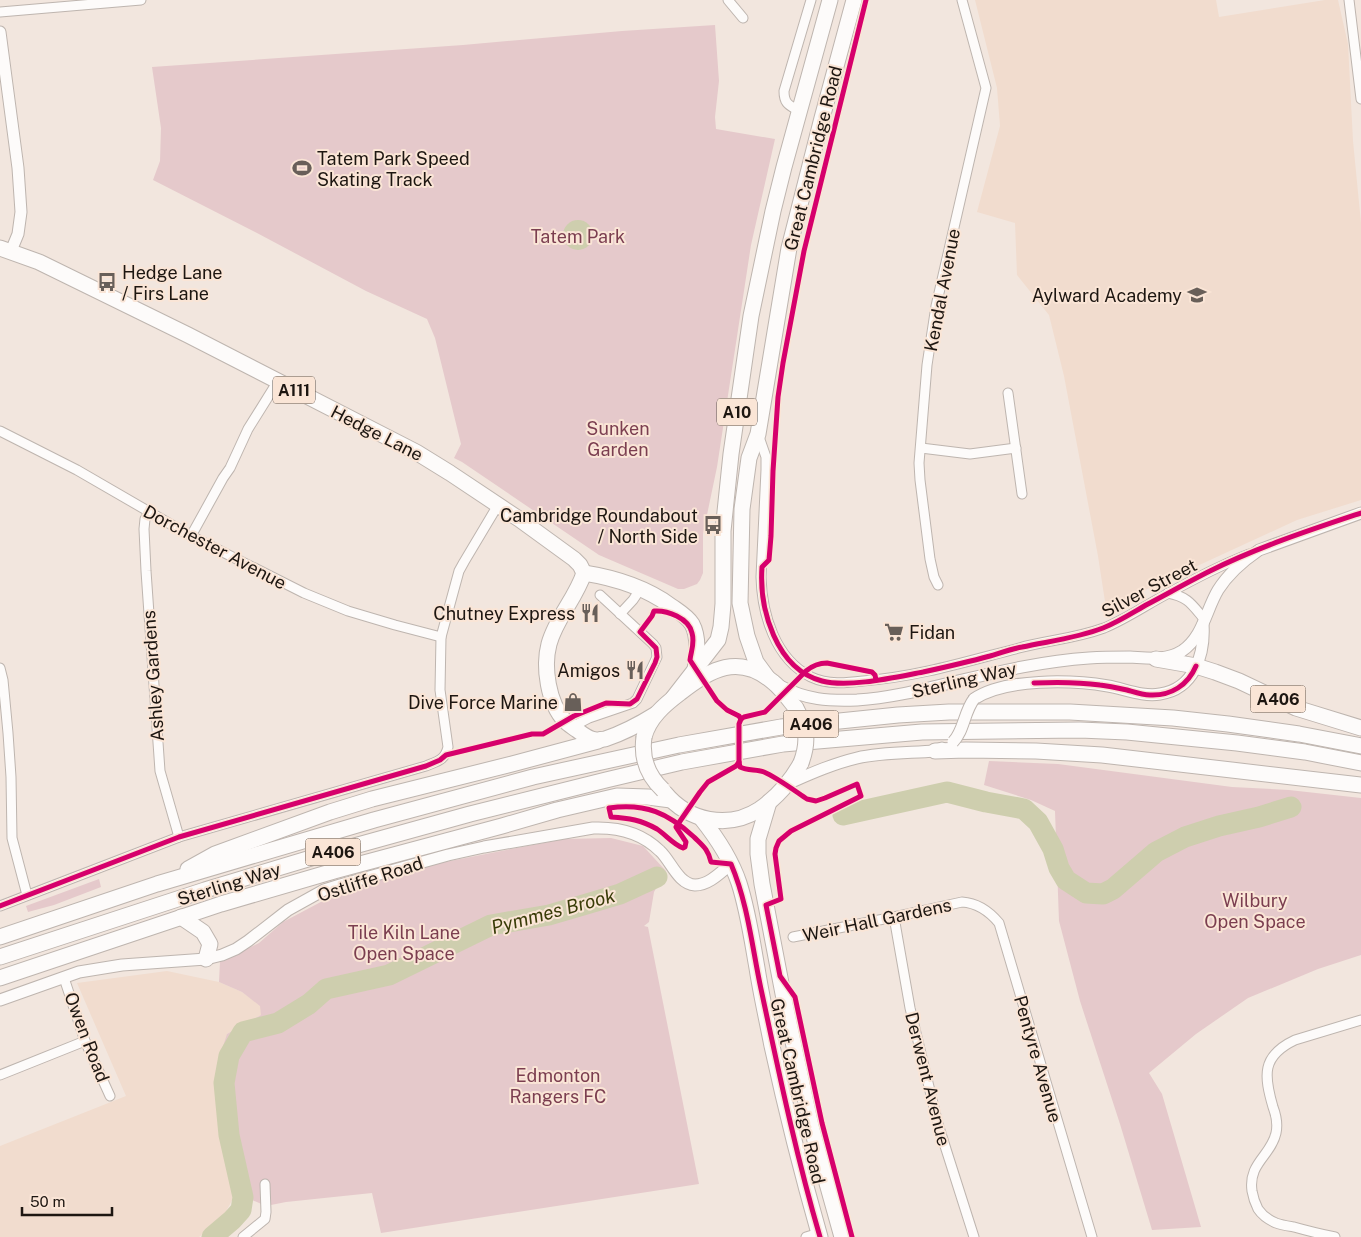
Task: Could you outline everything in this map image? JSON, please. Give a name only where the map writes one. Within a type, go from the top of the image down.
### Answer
[{"type":"main road","name":"Great Cambridge Road","points":[[695,670],[718,640],[722,615],[723,531],[731,454],[751,316],[773,212],[830,0]]},
{"type":"main road","name":"Great Cambridge Road","points":[[771,680],[756,662],[747,636],[740,603],[742,510],[749,458],[758,434],[789,248],[819,126],[854,0]]},
{"type":"main road","name":"Hedge Lane","points":[[6,249],[39,262],[162,322],[416,452],[498,505],[574,559],[584,573]]},
{"type":"main road","points":[[656,714],[628,730],[598,740],[584,736],[565,721],[553,700],[546,668],[548,647],[556,625],[580,585],[584,573],[619,580],[641,588],[683,614],[691,622],[695,631],[697,652],[695,670]]},
{"type":"main road","name":"A406","points":[[1156,659],[1196,666],[1240,681],[1296,708],[1361,728]]},
{"type":"main road","points":[[730,666],[754,670],[771,680],[796,708],[805,729],[805,752],[801,763],[787,785],[759,810],[748,815],[735,819],[716,821],[701,818],[681,808],[652,777],[643,757],[644,737],[650,721],[673,698],[696,680],[718,669],[730,666]]},
{"type":"main road","name":"A10","points":[[673,698],[695,670]]},
{"type":"main road","name":"Sterling Way","points":[[0,937],[157,884],[393,815],[533,777],[678,745],[781,727],[898,715],[949,712],[1070,712],[1173,718],[1228,724],[1300,734],[1361,746]]},
{"type":"main road","name":"Sterling Way","points":[[0,957],[311,858],[479,812],[682,762],[783,744],[922,732],[1080,730],[1237,743],[1304,752],[1361,763]]},
{"type":"main road","name":"A406","points":[[157,884],[215,854],[330,812],[372,799],[598,740]]},
{"type":"main road","points":[[935,751],[1036,751],[1102,754],[1361,785]]},
{"type":"main road","name":"A406","points":[[0,978],[180,917],[334,870],[579,804],[617,796],[667,795]]},
{"type":"main road","name":"Great Cambridge Road","points":[[769,802],[758,839],[762,884],[809,1117],[842,1237]]},
{"type":"main road","name":"Great Cambridge Road","points":[[701,818],[719,842],[739,882],[779,1080],[815,1236]]},
{"type":"main road","points":[[180,917],[203,932],[210,944],[206,959]]},
{"type":"street","points":[[0,12],[141,0]]},
{"type":"street","points":[[728,0],[743,18]]},
{"type":"street","points":[[799,111],[788,104],[784,98],[784,91],[811,0]]},
{"type":"street","name":"Kendal Avenue","points":[[938,584],[934,578],[930,559],[919,463],[927,365],[936,306],[986,88],[962,0]]},
{"type":"street","points":[[1349,0],[1358,47],[1361,99]]},
{"type":"street","points":[[0,32],[18,168],[21,212],[18,234],[6,249]]},
{"type":"street","points":[[191,536],[230,468],[248,429],[278,382]]},
{"type":"street","points":[[1008,393],[1022,494]]},
{"type":"street","name":"Dorchester Avenue","points":[[0,431],[77,470],[191,536],[304,593],[348,611],[441,637]]},
{"type":"street","name":"Silver Street","points":[[758,434],[766,457],[761,587],[767,616],[778,645],[796,666],[813,678],[834,683],[895,677],[944,668],[1020,647],[1082,636],[1111,624],[1209,571],[1258,550],[1361,513]]},
{"type":"street","points":[[921,448],[970,454],[1016,448]]},
{"type":"street","points":[[0,906],[180,837],[426,766],[440,760],[446,755],[448,746],[440,690],[441,637],[461,567],[498,505]]},
{"type":"street","name":"Ashley Gardens","points":[[149,513],[145,519],[144,529],[145,562],[160,771],[180,837]]},
{"type":"street","points":[[787,785],[823,768],[857,757],[935,751],[952,742],[958,736],[968,709],[974,699],[982,694],[1010,686],[1058,682],[1101,685],[1149,695],[1172,691],[1184,685],[1192,676],[1204,639],[1204,622],[1210,605],[1222,584],[1246,559],[1258,550]]},
{"type":"street","points":[[622,616],[641,588]]},
{"type":"street","points":[[1168,593],[1185,598],[1192,604],[1204,622]]},
{"type":"street","points":[[572,727],[589,718],[630,704],[636,699],[657,657],[656,648],[600,595]]},
{"type":"street","name":"Sterling Way","points":[[771,680],[804,697],[860,700],[898,695],[1012,668],[1048,662],[1105,657],[1156,659],[1173,655],[1182,651],[1196,636],[1204,622]]},
{"type":"street","points":[[0,668],[4,680],[4,734],[11,777],[12,838],[27,895]]},
{"type":"street","name":"Ostliffe Road","points":[[0,1000],[79,972],[99,968],[206,959],[236,949],[288,910],[332,888],[448,855],[559,834],[610,827],[628,831],[661,851],[683,881],[692,885],[710,881],[731,864]]},
{"type":"street","name":"Weir Hall Gardens","points":[[793,937],[894,918],[962,902]]},
{"type":"street","name":"Pentyre Avenue","points":[[962,902],[968,902],[984,908],[999,923],[1039,1064],[1092,1237]]},
{"type":"street","name":"Derwent Avenue","points":[[894,918],[910,1008],[938,1124],[974,1237]]},
{"type":"street","name":"Owen Road","points":[[64,978],[85,1041],[110,1096]]},
{"type":"street","points":[[1335,1237],[1276,1223],[1265,1217],[1258,1209],[1254,1200],[1252,1179],[1257,1164],[1274,1141],[1277,1130],[1277,1122],[1266,1077],[1271,1059],[1280,1049],[1295,1040],[1361,1020]]},
{"type":"street","points":[[0,1075],[85,1041]]},
{"type":"street","points":[[242,1237],[264,1219],[265,1184]]},
{"type":"shaded area","name":"Aylward Academy","points":[[975,0],[1216,0],[1219,17],[1325,0],[1338,0],[1348,44],[1353,141],[1361,223],[1361,500],[1297,520],[1106,608],[1064,376],[1049,315],[1017,275],[1015,223],[977,212],[1000,126],[997,88]]},
{"type":"shaded area","points":[[578,220],[588,225],[593,235],[588,245],[578,250],[568,245],[563,235],[568,225]]},
{"type":"shaded area","points":[[167,971],[219,982],[242,992],[261,1006],[261,1015],[227,1034],[220,1130],[236,1193],[223,1217],[199,1237],[0,1237],[0,1146],[126,1096],[77,983]]},
{"type":"green space","name":"Tatem Park","points":[[715,25],[719,81],[715,117],[716,129],[775,139],[751,245],[717,467],[703,534],[703,573],[697,584],[684,589],[678,589],[599,555],[454,458],[461,444],[435,338],[427,319],[366,291],[153,180],[160,161],[161,128],[152,67]]},
{"type":"green space","name":"Wilbury Open Space","points":[[989,761],[1058,764],[1232,787],[1289,790],[1361,798],[1361,955],[1318,969],[1248,998],[1196,1034],[1149,1073],[1162,1094],[1201,1227],[1152,1230],[1080,1001],[1059,921],[1055,811],[1031,800],[984,785]]},
{"type":"green space","points":[[611,838],[643,846],[666,871],[654,892],[649,922],[644,926],[648,927],[699,1184],[381,1233],[372,1193],[286,1202],[266,1206],[236,1193],[220,1130],[217,1065],[227,1034],[261,1015],[260,1006],[242,992],[219,982],[220,962],[259,943],[283,922],[334,895],[380,879],[440,863],[565,839]]},
{"type":"green space","points":[[99,879],[101,887],[54,905],[28,912],[26,906]]},
{"type":"waterway","name":"Pymmes Brook","points":[[843,815],[947,792],[1024,809],[1038,822],[1053,849],[1059,868],[1066,880],[1086,893],[1103,894],[1113,889],[1156,852],[1185,837],[1291,807]]},
{"type":"waterway","name":"Pymmes Brook","points":[[212,1237],[241,1210],[243,1197],[229,1135],[224,1083],[229,1056],[243,1032],[278,1023],[309,1004],[326,989],[389,975],[491,925],[549,915],[620,894],[657,877]]},
{"type":"cycle path","points":[[866,0],[804,251],[778,397],[769,560],[762,567],[762,583],[764,601],[774,635],[782,651],[793,664],[806,674],[822,681],[859,683],[923,672],[1083,634],[1114,623],[1228,562],[1303,532],[1361,513]]},
{"type":"cycle path","points":[[0,906],[179,837],[426,766],[446,755],[532,734],[543,734],[574,716],[606,703],[630,704],[637,699],[657,657],[656,648],[640,632],[654,611],[677,616],[687,623],[693,637],[690,660],[717,701],[741,719]]},
{"type":"cycle path","points":[[741,719],[765,712],[806,671],[818,664],[827,663],[872,672],[876,680]]},
{"type":"cycle path","points":[[1034,683],[1067,682],[1092,684],[1158,695],[1178,688],[1193,673],[1196,666]]},
{"type":"cycle path","points":[[741,719],[739,724],[740,767],[769,774],[807,799],[816,801],[857,784],[861,796],[791,831],[779,841],[775,854],[781,899],[766,905],[780,976],[795,997],[822,1123],[852,1237]]},
{"type":"cycle path","points":[[739,762],[736,766],[708,782],[700,792],[676,827],[686,842],[683,848],[646,823],[611,817],[609,808],[634,807],[665,816],[675,822],[684,829],[700,843],[707,851],[711,862],[731,864],[746,910],[788,1114],[820,1237]]},
{"type":"place","name":"Tatem Park Speed Skating Track","points":[[302,168]]},
{"type":"place","name":"Hedge Lane / Firs Lane","points":[[107,282]]},
{"type":"place","name":"Aylward Academy","points":[[1197,295]]},
{"type":"place","name":"Cambridge Roundabout / North Side","points":[[713,525]]},
{"type":"place","name":"Chutney Express","points":[[590,613]]},
{"type":"place","name":"Fidan","points":[[894,632]]},
{"type":"place","name":"Amigos","points":[[635,670]]},
{"type":"place","name":"Dive Force Marine","points":[[573,702]]},
{"type":"park label","name":"Sunken Garden","points":[[618,438]]},
{"type":"park label","name":"Tile Kiln Lane Open Space","points":[[404,942]]},
{"type":"park label","name":"Edmonton Rangers FC","points":[[558,1085]]}]
